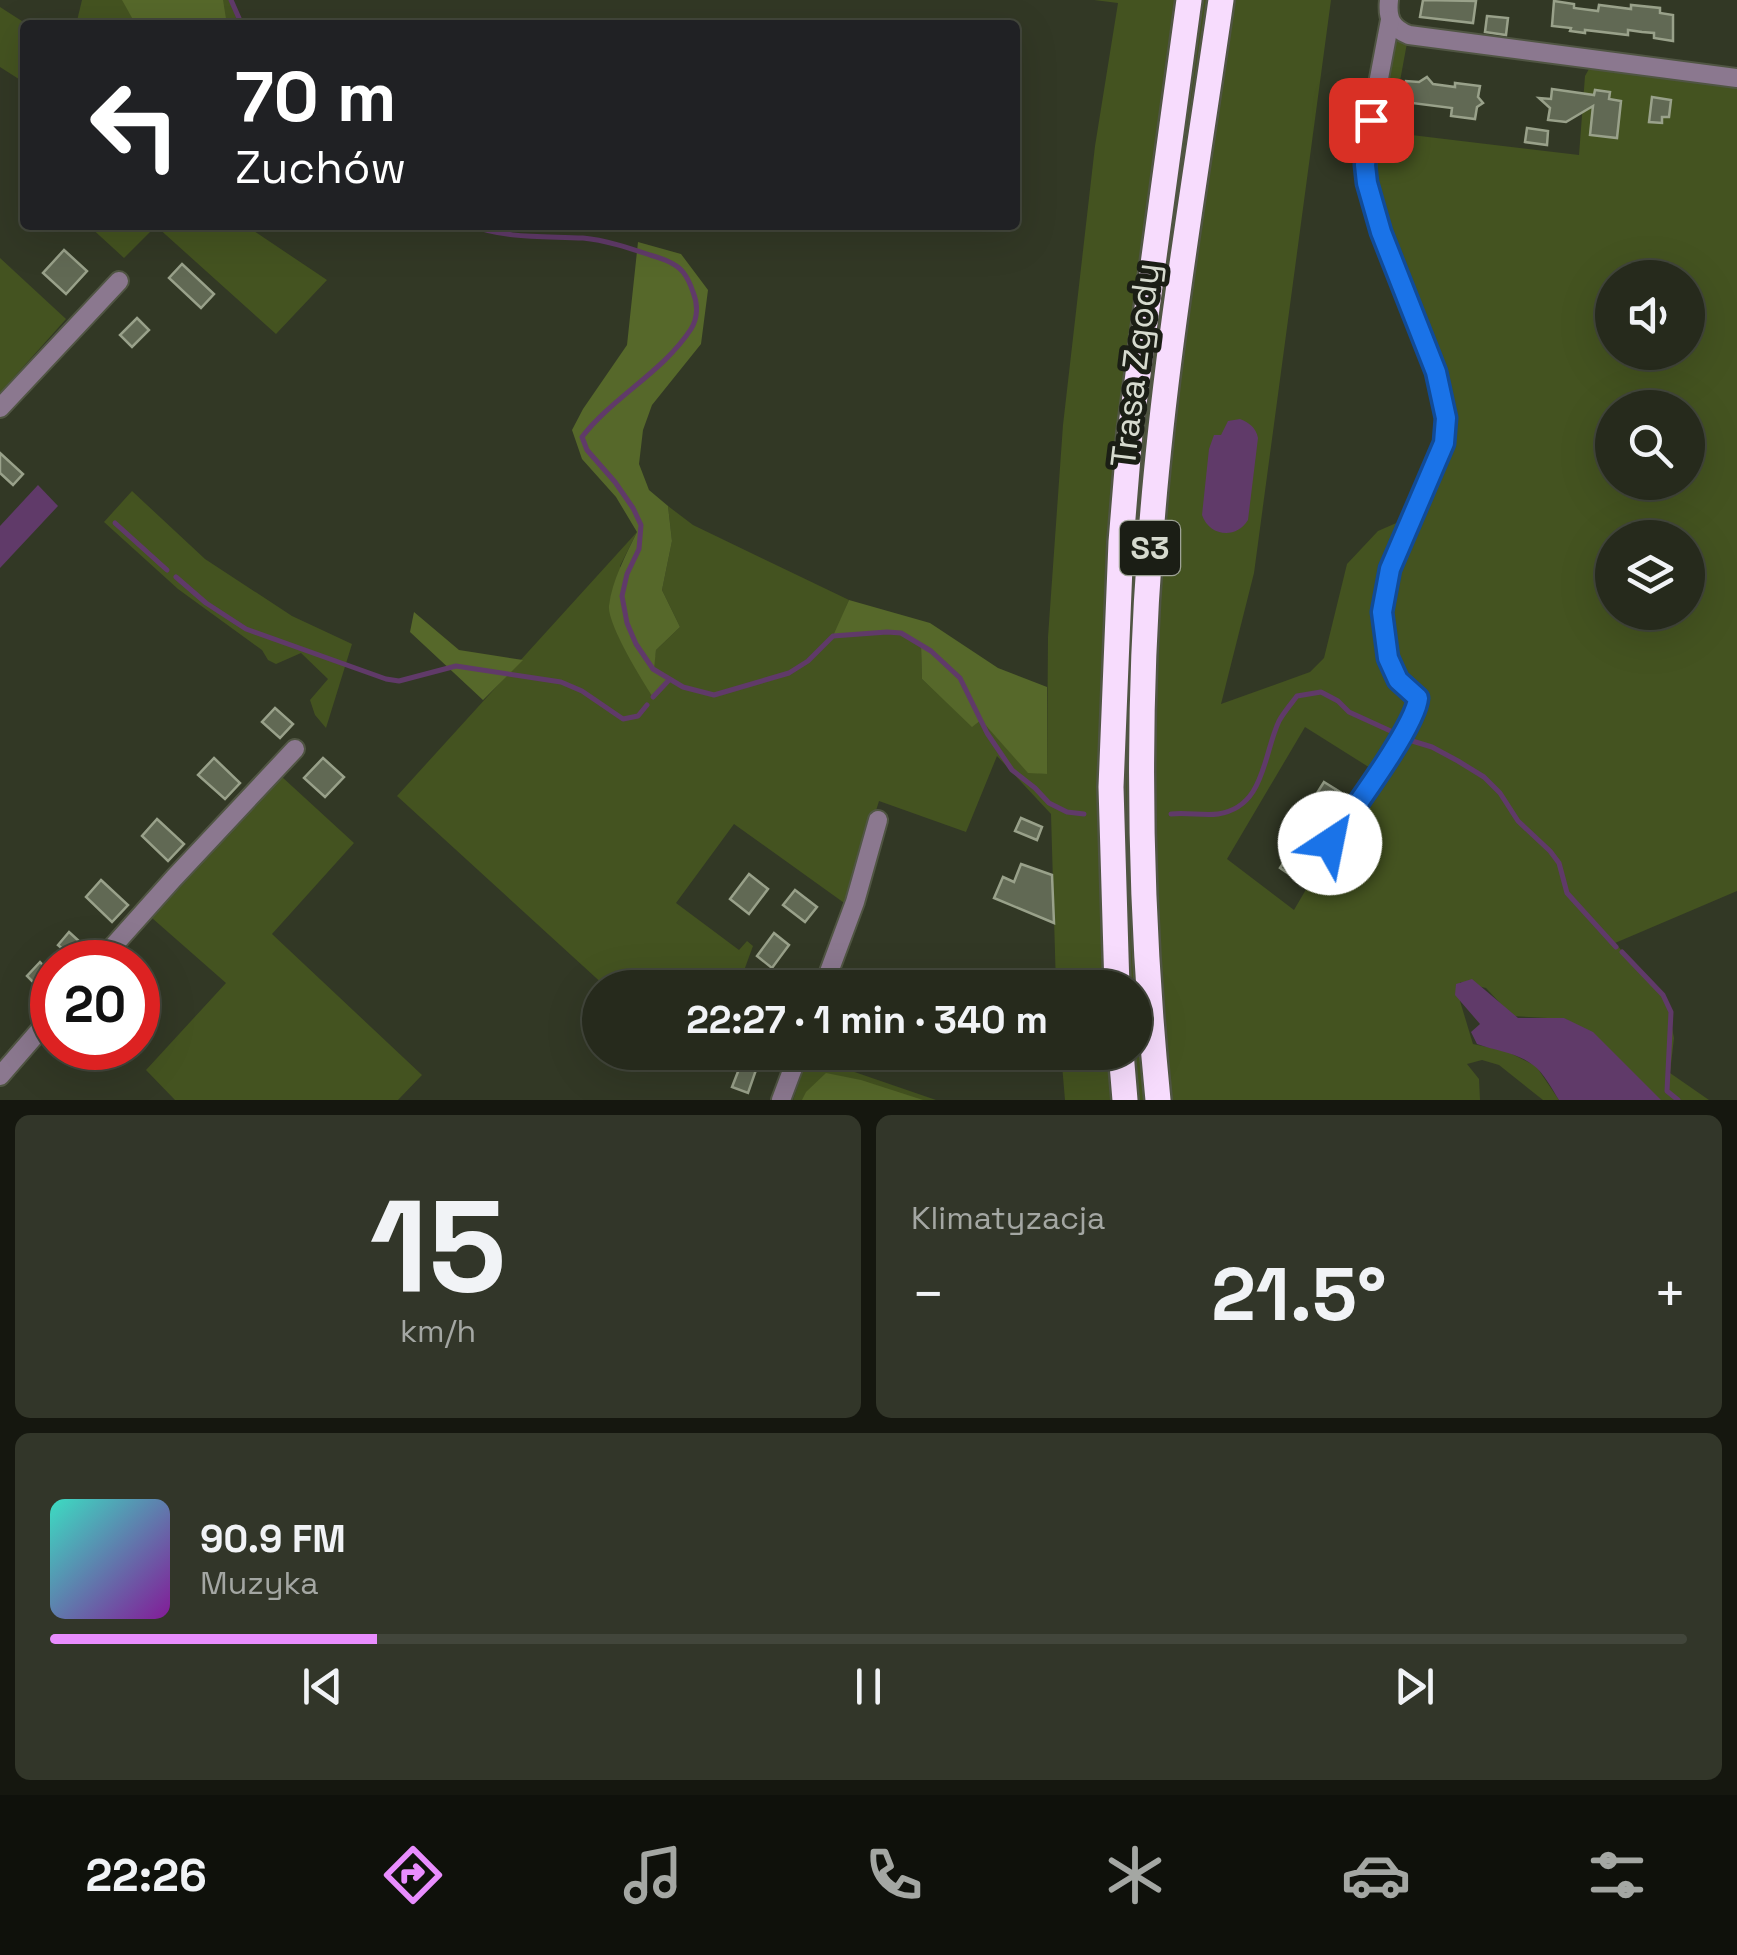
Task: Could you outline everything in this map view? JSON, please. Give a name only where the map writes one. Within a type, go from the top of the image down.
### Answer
[{"type":"highway","name":"Trasa Zgody","points":[[1116,970],[1111,787],[1121,542],[1130,432],[1192,0]]},
{"type":"highway","name":"Trasa Zgody","points":[[1158,1100],[1143,882],[1145,628],[1160,434],[1218,0]]},
{"type":"highway","points":[[1123,1070],[1125,1100]]},
{"type":"street","points":[[1330,843],[1417,707],[1418,698],[1398,680],[1388,658],[1382,612],[1390,569],[1444,443],[1446,418],[1436,372],[1381,232],[1367,183],[1367,142],[1390,20],[1389,0]]},
{"type":"street","points":[[1390,20],[1398,31],[1420,38],[1737,78]]},
{"type":"street","points":[[0,408],[119,280]]},
{"type":"street","points":[[119,940],[295,749]]},
{"type":"street","points":[[830,970],[855,902],[878,820]]},
{"type":"street","points":[[0,1076],[30,1041]]},
{"type":"street","points":[[782,1100],[793,1070]]},
{"type":"green space","points":[[82,0],[231,0],[240,20],[77,20]]},
{"type":"green space","points":[[122,0],[223,0],[226,20],[133,20]]},
{"type":"green space","points":[[1094,0],[1331,0],[1254,573],[1221,704],[1310,672],[1324,658],[1347,564],[1378,531],[1410,517],[1450,428],[1366,175],[1390,29],[1407,43],[1393,119],[1394,132],[1403,134],[1579,155],[1585,76],[1594,60],[1737,79],[1737,891],[1615,943],[1667,1001],[1674,1038],[1670,1073],[1709,1100],[1655,1100],[1566,1019],[1512,1016],[1486,988],[1460,982],[1460,1001],[1473,1044],[1506,1051],[1536,1066],[1559,1100],[1543,1100],[1499,1065],[1482,1060],[1467,1064],[1479,1079],[1480,1100],[1065,1100],[1062,1070],[1152,1070],[1152,970],[1056,970],[1051,814],[997,756],[966,832],[879,801],[847,905],[734,824],[676,903],[739,950],[747,941],[753,946],[744,970],[587,970],[397,796],[637,532],[620,566],[654,697],[669,680],[653,669],[656,650],[680,627],[662,590],[672,541],[668,506],[693,525],[849,600],[834,636],[901,633],[921,645],[922,679],[972,726],[981,719],[1028,772],[1047,774],[1048,637],[1063,425],[1095,146],[1118,3]],"holes":[[[1305,727],[1375,771],[1294,910],[1227,859]]]},
{"type":"green space","points":[[0,7],[20,20],[20,80],[0,67]]},
{"type":"green space","points":[[93,230],[152,230],[124,258]]},
{"type":"green space","points":[[160,230],[252,230],[327,280],[276,334]]},
{"type":"green space","points":[[638,242],[681,254],[708,290],[701,344],[652,405],[643,430],[639,464],[649,490],[668,506],[672,541],[662,590],[680,627],[656,650],[654,669],[669,680],[653,697],[619,638],[609,606],[616,577],[637,532],[616,497],[582,459],[572,430],[627,345]]},
{"type":"green space","points":[[0,258],[66,319],[0,393]]},
{"type":"green space","points":[[132,491],[205,559],[292,616],[352,644],[326,728],[315,715],[310,700],[328,679],[301,653],[276,664],[268,660],[262,650],[178,589],[104,522]]},
{"type":"green space","points":[[849,600],[930,623],[998,668],[1047,687],[1047,774],[1028,773],[981,720],[972,727],[922,679],[921,645],[901,633],[833,636]]},
{"type":"green space","points":[[414,612],[459,650],[523,660],[483,700],[410,632]]},
{"type":"green space","points":[[281,776],[354,843],[272,934],[422,1075],[398,1100],[175,1100],[146,1070],[160,1070],[160,1055],[226,983],[152,918]]},
{"type":"green space","points":[[803,1070],[849,1070],[936,1100],[793,1100]]},
{"type":"green space","points":[[826,1073],[861,1080],[923,1100],[802,1100]]},
{"type":"shaded area","points":[[1240,419],[1252,426],[1258,438],[1248,520],[1237,531],[1223,533],[1210,527],[1202,515],[1209,449],[1214,435],[1221,435],[1228,421]]},
{"type":"shaded area","points":[[38,485],[58,506],[0,568],[0,526]]},
{"type":"shaded area","points":[[1472,979],[1518,1018],[1564,1018],[1593,1032],[1661,1100],[1559,1100],[1533,1065],[1513,1054],[1477,1044],[1471,1032],[1480,1024],[1455,995],[1456,984]]},
{"type":"building","points":[[1423,0],[1476,1],[1473,23],[1420,17]]},
{"type":"building","points":[[1554,1],[1598,11],[1599,5],[1660,8],[1660,13],[1673,15],[1673,41],[1654,38],[1654,33],[1585,33],[1552,26]]},
{"type":"building","points":[[1487,16],[1508,18],[1506,35],[1485,32]]},
{"type":"building","points":[[1427,77],[1433,84],[1480,86],[1478,97],[1483,103],[1477,107],[1475,119],[1451,116],[1452,108],[1404,102],[1406,81],[1419,82]]},
{"type":"building","points":[[1552,89],[1594,95],[1595,90],[1610,92],[1609,99],[1621,101],[1617,138],[1590,135],[1593,106],[1566,122],[1548,120],[1550,108],[1539,98],[1551,99]]},
{"type":"building","points":[[1652,97],[1671,100],[1669,117],[1662,117],[1662,123],[1649,122]]},
{"type":"building","points":[[1527,128],[1548,131],[1547,145],[1525,142]]},
{"type":"building","points":[[64,250],[87,271],[66,294],[43,273]]},
{"type":"building","points":[[182,264],[214,294],[201,308],[169,278]]},
{"type":"building","points":[[137,318],[149,330],[132,347],[120,335]]},
{"type":"building","points":[[0,453],[23,474],[13,485],[0,473]]},
{"type":"building","points":[[275,708],[293,724],[280,738],[262,722]]},
{"type":"building","points":[[214,758],[240,783],[225,799],[198,775]]},
{"type":"building","points":[[323,758],[344,777],[325,797],[304,778]]},
{"type":"building","points":[[1324,782],[1340,792],[1336,799],[1340,802],[1325,824],[1305,812]]},
{"type":"building","points":[[1021,818],[1042,827],[1037,840],[1015,831]]},
{"type":"building","points":[[157,819],[184,844],[168,861],[142,836]]},
{"type":"building","points":[[1301,836],[1319,849],[1299,881],[1280,868]]},
{"type":"building","points":[[1021,864],[1052,875],[1054,923],[994,898],[1003,877],[1014,882]]},
{"type":"building","points":[[749,874],[768,889],[749,914],[730,899]]},
{"type":"building","points":[[101,880],[128,905],[112,922],[86,897]]},
{"type":"building","points":[[795,890],[817,907],[805,922],[783,905]]},
{"type":"building","points":[[774,933],[789,945],[772,968],[757,956]]},
{"type":"building","points":[[739,1070],[756,1070],[748,1093],[732,1087]]},
{"type":"waterway","points":[[231,0],[240,20]]},
{"type":"waterway","points":[[488,230],[511,235],[583,238],[617,245],[672,263],[683,272],[691,287],[696,301],[691,329],[667,358],[582,437],[587,450],[615,482],[641,525],[639,549],[622,596],[627,623],[653,669],[683,687],[714,695],[789,673],[808,661],[833,636],[901,633],[931,651],[960,678],[987,733],[1012,770],[1049,803],[1067,812],[1084,814]]},
{"type":"waterway","points":[[115,523],[167,570]]},
{"type":"waterway","points":[[176,577],[246,629],[386,679],[399,681],[456,666],[561,682],[582,691],[623,719],[638,716],[647,705]]},
{"type":"waterway","points":[[653,697],[669,680]]},
{"type":"waterway","points":[[1171,814],[1218,814],[1245,801],[1260,778],[1279,721],[1297,696],[1321,692],[1349,712],[1395,733]]},
{"type":"waterway","points":[[1409,740],[1432,747],[1484,777],[1518,821],[1550,851],[1559,863],[1567,893],[1616,947]]},
{"type":"waterway","points":[[1622,952],[1663,995],[1671,1012],[1667,1091],[1678,1100]]},
{"type":"route","points":[[1330,843],[1417,707],[1418,698],[1398,680],[1388,658],[1382,612],[1390,569],[1444,443],[1446,418],[1436,372],[1381,232],[1367,183],[1365,165],[1371,120]]}]
